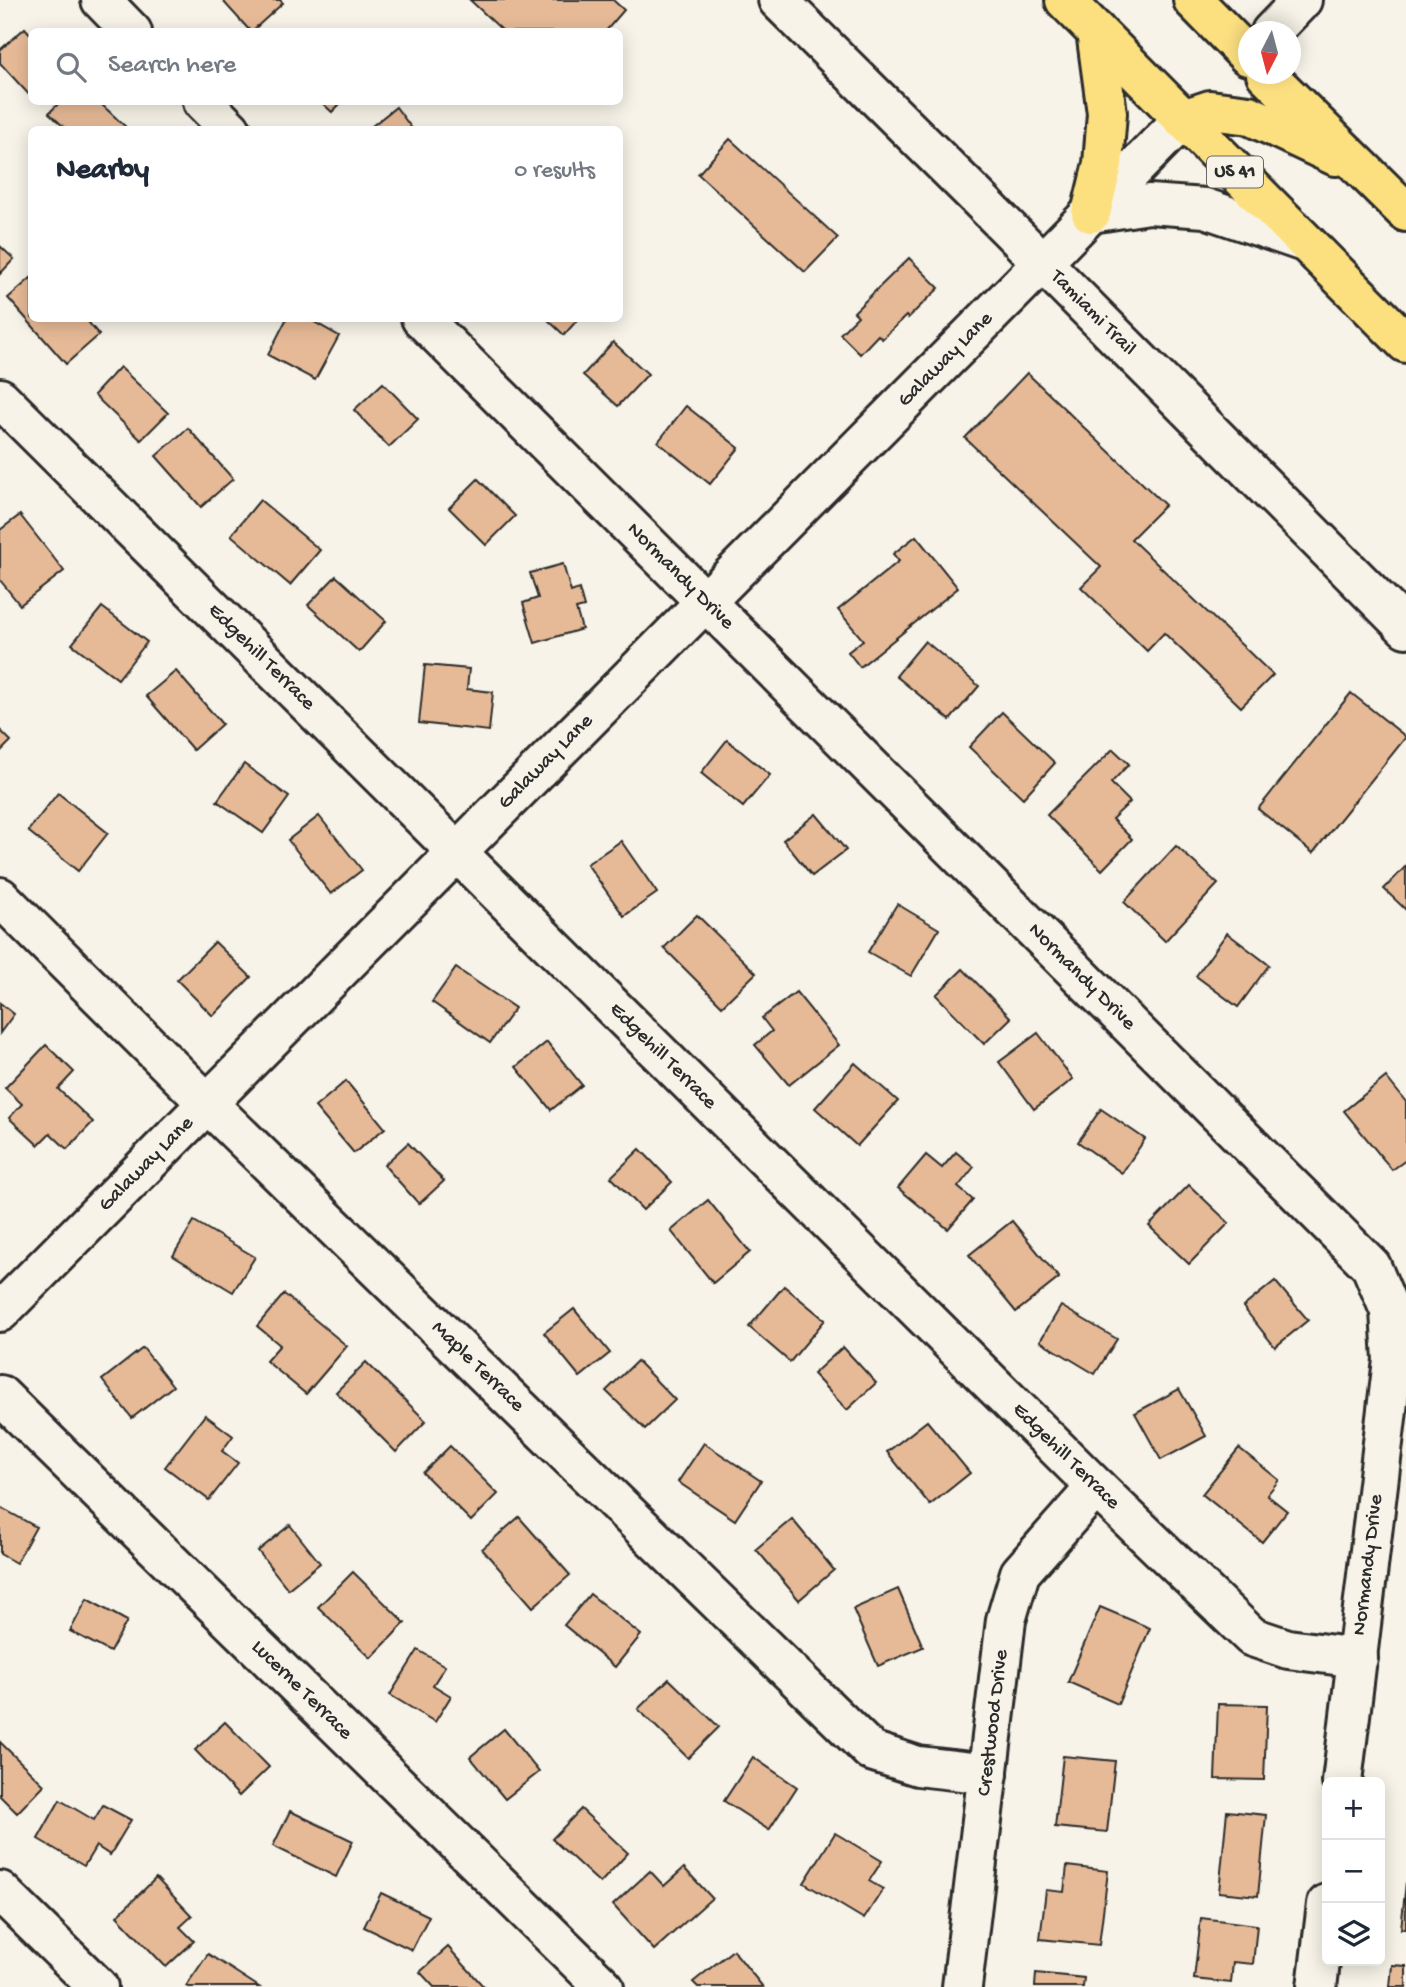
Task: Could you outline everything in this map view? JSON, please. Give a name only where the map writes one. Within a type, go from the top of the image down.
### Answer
[{"type":"main road","name":"US 41","points":[[1065,0],[1406,343]]},
{"type":"main road","points":[[1193,0],[1238,45]]},
{"type":"main road","points":[[1091,213],[1103,164],[1107,113],[1096,31]]},
{"type":"main road","points":[[1276,84],[1406,212]]},
{"type":"main road","points":[[1183,119],[1210,110],[1249,115],[1363,169]]},
{"type":"street","points":[[101,0],[128,28]]},
{"type":"street","name":"Tamiami Trail","points":[[778,0],[1406,628]]},
{"type":"street","points":[[1282,21],[1302,0]]},
{"type":"street","points":[[206,105],[227,126]]},
{"type":"street","name":"Galaway Lane","points":[[0,1312],[1183,119]]},
{"type":"street","points":[[1091,213],[1149,204],[1205,208],[1304,242]]},
{"type":"street","name":"Normandy Drive","points":[[425,322],[1371,1266],[1391,1311],[1393,1360],[1343,1777]]},
{"type":"street","name":"Edgehill Terrace","points":[[0,398],[1096,1487],[1252,1637],[1288,1650],[1358,1658]]},
{"type":"street","name":"Maple Terrace","points":[[0,897],[870,1751],[918,1766],[988,1774]]},
{"type":"street","name":"Lucerne Terrace","points":[[0,1395],[604,1987]]},
{"type":"street","name":"Crestwood Drive","points":[[962,1987],[1006,1620],[1020,1573],[1096,1487]]},
{"type":"street","points":[[0,1891],[98,1987]]},
{"type":"street","points":[[1317,1987],[1322,1946]]},
{"type":"building","points":[[222,0],[280,0],[283,3],[255,28],[247,28]]},
{"type":"building","points":[[470,0],[613,0],[624,10],[608,28],[500,28]]},
{"type":"building","points":[[25,28],[28,31],[28,94],[0,63],[0,50]]},
{"type":"building","points":[[57,105],[102,105],[125,126],[63,126],[49,113]]},
{"type":"building","points":[[324,105],[339,105],[332,112]]},
{"type":"building","points":[[396,107],[410,126],[372,126]]},
{"type":"building","points":[[730,139],[838,238],[805,272],[698,174]]},
{"type":"building","points":[[0,246],[14,259],[0,274]]},
{"type":"building","points":[[909,258],[939,288],[908,318],[906,316],[882,339],[878,335],[860,354],[840,334],[858,316],[854,312]]},
{"type":"building","points":[[28,280],[28,321],[8,298]]},
{"type":"building","points":[[29,322],[88,322],[99,335],[66,364]]},
{"type":"building","points":[[285,322],[314,322],[339,336],[315,380],[268,355]]},
{"type":"building","points":[[550,322],[575,322],[564,335]]},
{"type":"building","points":[[613,342],[648,374],[618,406],[583,375]]},
{"type":"building","points":[[120,367],[168,413],[141,440],[94,395]]},
{"type":"building","points":[[1027,373],[1165,505],[1131,539],[1273,675],[1241,707],[1164,633],[1147,651],[1081,587],[1101,567],[965,438]]},
{"type":"building","points":[[383,383],[418,419],[389,447],[354,410]]},
{"type":"building","points":[[686,406],[739,448],[710,484],[658,442]]},
{"type":"building","points":[[188,428],[233,479],[201,507],[156,456]]},
{"type":"building","points":[[478,479],[515,516],[486,545],[449,508]]},
{"type":"building","points":[[260,500],[320,550],[290,585],[231,535]]},
{"type":"building","points":[[20,515],[64,571],[20,605],[0,580],[0,530]]},
{"type":"building","points":[[916,536],[958,588],[860,667],[848,652],[863,640],[838,610],[899,561],[893,554]]},
{"type":"building","points":[[563,564],[571,592],[579,589],[584,607],[576,609],[582,629],[535,643],[523,603],[538,598],[530,573]]},
{"type":"building","points":[[336,576],[386,621],[359,652],[308,605]]},
{"type":"building","points":[[102,607],[147,642],[118,679],[72,644]]},
{"type":"building","points":[[925,641],[979,686],[950,720],[896,676]]},
{"type":"building","points":[[425,665],[469,669],[467,689],[493,692],[489,731],[419,723]]},
{"type":"building","points":[[176,671],[222,724],[193,750],[146,696]]},
{"type":"building","points":[[1351,693],[1406,737],[1313,853],[1258,809]]},
{"type":"building","points":[[1002,712],[1055,763],[1023,798],[969,747]]},
{"type":"building","points":[[0,730],[11,741],[0,752]]},
{"type":"building","points":[[727,740],[770,775],[743,807],[701,773]]},
{"type":"building","points":[[1113,749],[1129,764],[1111,783],[1130,802],[1112,819],[1132,839],[1102,870],[1047,815]]},
{"type":"building","points":[[244,764],[289,797],[263,833],[217,801]]},
{"type":"building","points":[[58,793],[108,833],[78,871],[28,831]]},
{"type":"building","points":[[816,814],[846,850],[812,876],[783,840]]},
{"type":"building","points":[[319,816],[362,870],[331,894],[288,840]]},
{"type":"building","points":[[621,841],[657,893],[624,916],[587,864]]},
{"type":"building","points":[[1176,846],[1218,884],[1165,941],[1124,902]]},
{"type":"building","points":[[1406,866],[1406,910],[1384,889]]},
{"type":"building","points":[[897,904],[939,929],[911,976],[868,952]]},
{"type":"building","points":[[697,915],[756,973],[722,1006],[664,948]]},
{"type":"building","points":[[1227,933],[1269,965],[1238,1007],[1196,976]]},
{"type":"building","points":[[215,942],[251,977],[213,1016],[177,980]]},
{"type":"building","points":[[456,968],[515,1008],[490,1043],[432,1002]]},
{"type":"building","points":[[963,969],[1011,1018],[984,1044],[936,995]]},
{"type":"building","points":[[796,992],[839,1045],[789,1085],[755,1045],[772,1031],[762,1018]]},
{"type":"building","points":[[0,1003],[14,1014],[0,1033]]},
{"type":"building","points":[[1038,1033],[1073,1079],[1034,1109],[999,1062]]},
{"type":"building","points":[[547,1042],[582,1085],[551,1110],[516,1067]]},
{"type":"building","points":[[46,1045],[74,1072],[58,1089],[93,1122],[67,1149],[50,1133],[38,1145],[9,1118],[22,1104],[5,1088]]},
{"type":"building","points":[[855,1063],[898,1101],[857,1146],[815,1108]]},
{"type":"building","points":[[1386,1077],[1406,1102],[1406,1160],[1392,1170],[1344,1111]]},
{"type":"building","points":[[346,1081],[385,1128],[354,1153],[315,1107]]},
{"type":"building","points":[[1101,1109],[1145,1139],[1122,1173],[1078,1142]]},
{"type":"building","points":[[408,1143],[444,1181],[419,1204],[384,1165]]},
{"type":"building","points":[[640,1149],[672,1182],[643,1210],[611,1177]]},
{"type":"building","points":[[956,1152],[974,1167],[958,1187],[973,1200],[948,1229],[898,1188],[926,1155],[942,1168]]},
{"type":"building","points":[[1189,1185],[1229,1223],[1189,1264],[1149,1226]]},
{"type":"building","points":[[708,1200],[750,1252],[713,1283],[671,1231]]},
{"type":"building","points":[[194,1221],[255,1257],[233,1292],[173,1256]]},
{"type":"building","points":[[1012,1221],[1059,1278],[1016,1312],[969,1255]]},
{"type":"building","points":[[1275,1281],[1308,1320],[1275,1347],[1243,1307]]},
{"type":"building","points":[[784,1286],[825,1320],[790,1362],[749,1327]]},
{"type":"building","points":[[284,1294],[347,1346],[306,1394],[266,1361],[280,1345],[257,1326]]},
{"type":"building","points":[[1061,1306],[1117,1339],[1095,1374],[1040,1341]]},
{"type":"building","points":[[574,1309],[610,1353],[580,1377],[544,1333]]},
{"type":"building","points":[[843,1347],[876,1383],[847,1410],[813,1374]]},
{"type":"building","points":[[143,1348],[173,1386],[132,1418],[102,1380]]},
{"type":"building","points":[[637,1361],[675,1400],[645,1429],[606,1391]]},
{"type":"building","points":[[366,1362],[426,1421],[396,1452],[336,1392]]},
{"type":"building","points":[[1179,1389],[1206,1436],[1161,1460],[1135,1413]]},
{"type":"building","points":[[205,1415],[233,1436],[222,1451],[238,1463],[209,1500],[165,1467]]},
{"type":"building","points":[[927,1421],[970,1473],[930,1505],[887,1452]]},
{"type":"building","points":[[704,1443],[761,1481],[735,1520],[678,1482]]},
{"type":"building","points":[[450,1446],[498,1494],[471,1521],[423,1473]]},
{"type":"building","points":[[1239,1448],[1279,1480],[1267,1495],[1287,1511],[1262,1542],[1202,1494]]},
{"type":"building","points":[[0,1507],[36,1527],[16,1563],[0,1554]]},
{"type":"building","points":[[519,1517],[570,1575],[533,1607],[482,1549]]},
{"type":"building","points":[[792,1519],[834,1570],[799,1600],[756,1549]]},
{"type":"building","points":[[290,1525],[320,1563],[288,1589],[258,1551]]},
{"type":"building","points":[[353,1572],[405,1623],[371,1658],[318,1607]]},
{"type":"building","points":[[898,1589],[923,1647],[878,1666],[853,1609]]},
{"type":"building","points":[[590,1594],[641,1635],[615,1667],[564,1625]]},
{"type":"building","points":[[87,1599],[127,1621],[110,1652],[70,1631]]},
{"type":"building","points":[[1100,1607],[1150,1628],[1118,1704],[1068,1682]]},
{"type":"building","points":[[418,1650],[445,1666],[433,1685],[451,1696],[435,1722],[390,1695]]},
{"type":"building","points":[[669,1679],[719,1727],[688,1758],[638,1709]]},
{"type":"building","points":[[1218,1704],[1267,1705],[1264,1780],[1215,1779]]},
{"type":"building","points":[[225,1722],[269,1767],[239,1796],[195,1750]]},
{"type":"building","points":[[504,1729],[539,1772],[505,1799],[470,1757]]},
{"type":"building","points":[[0,1742],[44,1785],[17,1813],[0,1796]]},
{"type":"building","points":[[1063,1756],[1115,1761],[1107,1832],[1055,1827]]},
{"type":"building","points":[[753,1757],[797,1787],[769,1830],[724,1801]]},
{"type":"building","points":[[60,1800],[94,1820],[103,1805],[131,1820],[110,1855],[96,1846],[84,1866],[38,1839]]},
{"type":"building","points":[[581,1809],[628,1853],[600,1883],[552,1839]]},
{"type":"building","points":[[290,1811],[353,1841],[336,1877],[273,1846]]},
{"type":"building","points":[[1227,1811],[1266,1815],[1258,1896],[1219,1892]]},
{"type":"building","points":[[835,1833],[882,1861],[869,1881],[883,1889],[864,1919],[804,1883]]},
{"type":"building","points":[[1067,1866],[1108,1871],[1099,1945],[1040,1939],[1046,1890],[1064,1892]]},
{"type":"building","points":[[684,1868],[712,1898],[654,1950],[613,1905],[650,1871],[664,1886]]},
{"type":"building","points":[[156,1878],[192,1916],[180,1927],[194,1941],[166,1967],[117,1916]]},
{"type":"building","points":[[1406,1882],[1406,1929],[1401,1929]]},
{"type":"building","points":[[381,1893],[429,1916],[412,1950],[364,1927]]},
{"type":"building","points":[[1201,1918],[1257,1925],[1253,1964],[1233,1962],[1231,1983],[1194,1979]]},
{"type":"building","points":[[448,1947],[484,1987],[434,1987],[420,1972]]},
{"type":"building","points":[[733,1950],[763,1987],[698,1987],[693,1982]]},
{"type":"building","points":[[208,1954],[259,1987],[186,1986]]},
{"type":"building","points":[[1392,1965],[1406,1966],[1406,1987],[1390,1987]]},
{"type":"building","points":[[1036,1973],[1084,1978],[1083,1987],[1035,1987]]}]
